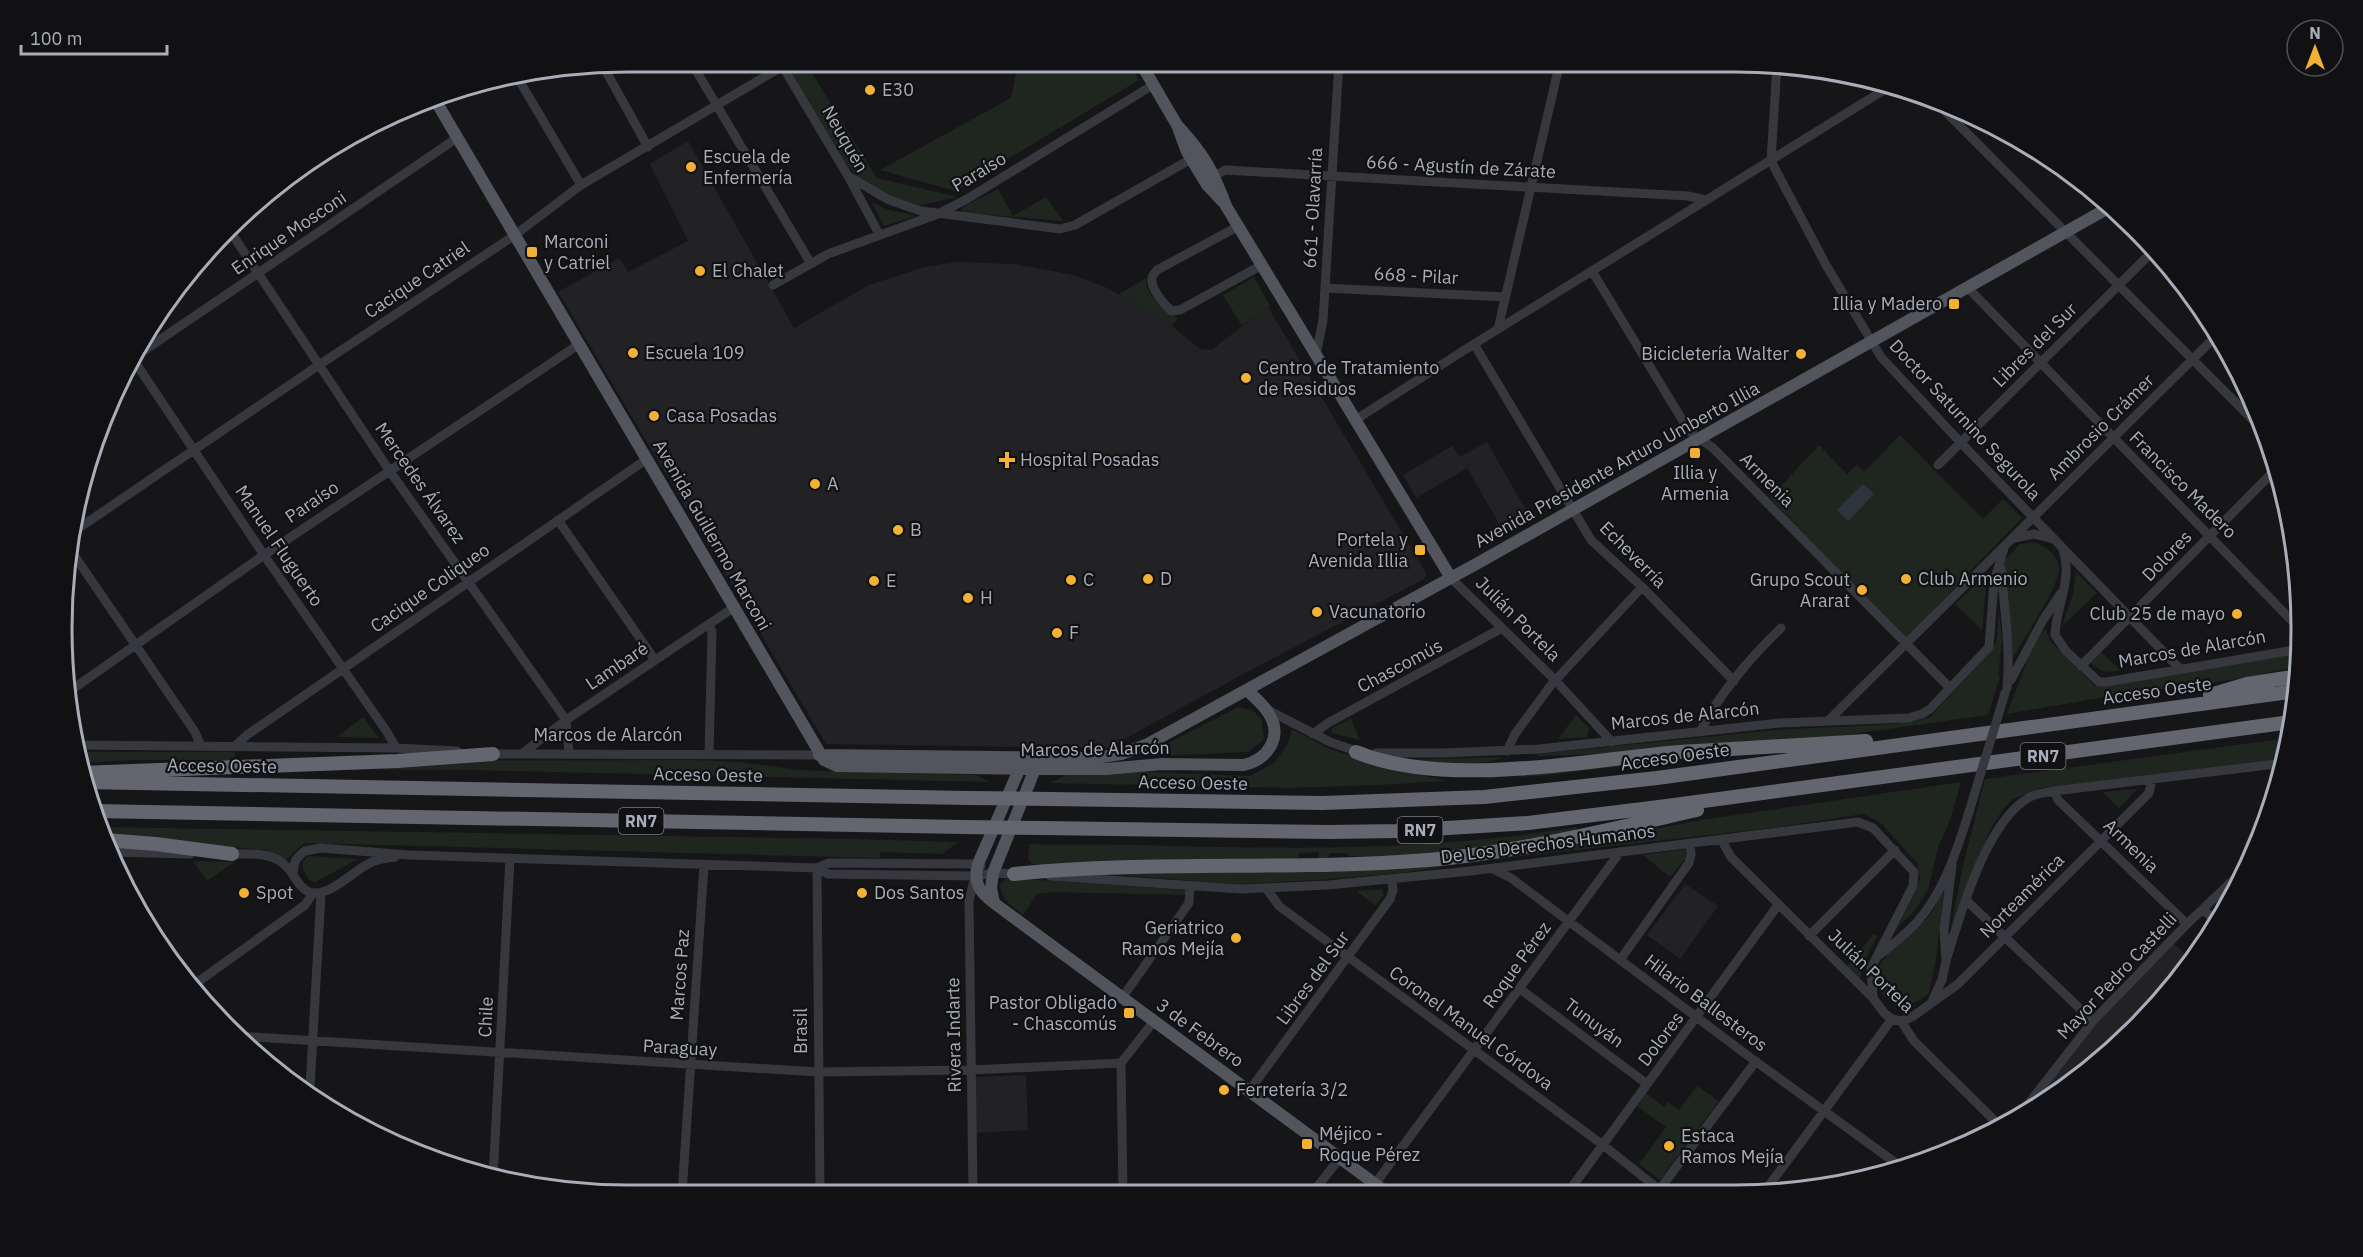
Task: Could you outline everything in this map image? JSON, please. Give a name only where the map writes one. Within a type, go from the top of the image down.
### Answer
[{"type":"highway","points":[[2168,707],[2247,684],[2289,678]]},
{"type":"highway","name":"Acceso Oeste","points":[[94,782],[1323,803],[1484,797],[1657,778],[2287,692]]},
{"type":"highway","name":"RN7","points":[[103,811],[1329,832],[1459,828],[1627,812],[2282,724]]},
{"type":"highway","points":[[1356,752],[1380,761],[1433,770],[1515,768],[1680,752],[1971,735]]},
{"type":"highway","points":[[91,773],[397,761],[493,754]]},
{"type":"highway","points":[[1014,874],[1069,868],[1290,865],[1427,860],[1480,854],[1575,837],[1795,789]]},
{"type":"highway","points":[[114,841],[232,854]]},
{"type":"main road","points":[[1146,72],[1177,125],[1191,159],[1207,185],[1226,206]]},
{"type":"main road","name":"Avenida Guillermo Marconi","points":[[439,106],[819,755],[837,766]]},
{"type":"main road","points":[[1177,125],[1198,147],[1215,176],[1226,206]]},
{"type":"main road","name":"Julián Portela","points":[[1226,206],[1451,578]]},
{"type":"main road","name":"Avenida Presidente Arturo Umberto Illia","points":[[1138,748],[1451,578],[2102,211]]},
{"type":"main road","name":"Marcos de Alarcón","points":[[819,755],[1031,761],[1106,769],[1162,764],[1248,764],[1263,756],[1273,744],[1274,725],[1265,709],[1247,690]]},
{"type":"main road","name":"Marcos de Alarcón","points":[[837,766],[1018,769],[1031,761],[1103,757],[1138,748]]},
{"type":"main road","points":[[994,903],[991,888],[993,873],[1031,761]]},
{"type":"main road","points":[[976,870],[1018,769]]},
{"type":"main road","name":"3 de Febrero","points":[[976,870],[981,892],[994,903],[1375,1184]]},
{"type":"street","points":[[697,72],[810,262]]},
{"type":"street","name":"Cacique Catriel","points":[[82,526],[515,235],[581,185],[648,147],[769,72]]},
{"type":"street","name":"Neuquén","points":[[787,72],[879,234]]},
{"type":"street","name":"661 - Olavarría","points":[[1316,355],[1323,320],[1338,72]]},
{"type":"street","points":[[1498,329],[1558,72]]},
{"type":"street","points":[[607,73],[648,147]]},
{"type":"street","points":[[1771,161],[1776,74]]},
{"type":"street","points":[[521,83],[581,185]]},
{"type":"street","name":"Paraíso","points":[[773,285],[810,262],[879,234],[938,214],[977,193],[1153,85]]},
{"type":"street","points":[[1355,420],[1881,92]]},
{"type":"street","points":[[1949,115],[2249,416]]},
{"type":"street","name":"Enrique Mosconi","points":[[148,348],[457,138]]},
{"type":"street","points":[[848,176],[889,200],[938,214],[1060,229],[1075,225],[1191,159]]},
{"type":"street","name":"Doctor Saturnino Segurola","points":[[1771,161],[1821,255],[1881,357],[2180,669]]},
{"type":"street","name":"666 - Agustín de Zárate","points":[[1215,176],[1225,170],[1688,196],[1706,200]]},
{"type":"street","points":[[1239,226],[1157,270],[1151,282],[1162,301],[1172,311],[1180,310],[1262,265]]},
{"type":"street","name":"Mercedes Álvarez","points":[[234,236],[389,470],[566,720],[569,753]]},
{"type":"street","name":"Libres del Sur","points":[[1938,465],[2148,256]]},
{"type":"street","name":"Armenia","points":[[1592,271],[1689,431],[1713,448],[1950,688]]},
{"type":"street","name":"668 - Pilar","points":[[1325,288],[1504,297]]},
{"type":"street","name":"Francisco Madero","points":[[1968,288],[2291,619]]},
{"type":"street","name":"Ambrosio Crámer","points":[[1828,721],[2211,341]]},
{"type":"street","name":"Echeverría","points":[[1474,344],[1592,540],[1642,587],[1734,681]]},
{"type":"street","name":"Paraíso","points":[[75,687],[264,555],[578,345]]},
{"type":"street","name":"Manuel Fluguerto","points":[[138,366],[396,748]]},
{"type":"street","name":"Cacique Coliqueo","points":[[235,746],[247,735],[342,668],[647,459]]},
{"type":"street","name":"Dolores","points":[[2081,666],[2269,476]]},
{"type":"street","points":[[558,520],[655,660]]},
{"type":"street","points":[[2013,539],[2034,534],[2059,544]]},
{"type":"street","name":"Marcos de Alarcón","points":[[2059,544],[2067,564],[2066,586],[2055,635],[2066,651],[2099,682],[2290,651]]},
{"type":"street","name":"Marcos de Alarcón","points":[[1265,709],[1313,734],[1356,752],[1394,755],[1507,751],[1780,723],[1913,717],[1930,709],[1989,647],[1992,595],[2004,548]]},
{"type":"street","points":[[77,559],[195,732],[201,746]]},
{"type":"street","points":[[1875,958],[1921,918],[1937,893],[1953,860],[1969,812],[2006,691],[2010,663],[2009,631],[2001,565]]},
{"type":"street","name":"Julián Portela","points":[[1451,578],[1555,680],[1612,742]]},
{"type":"street","points":[[2006,691],[2037,630],[2066,586]]},
{"type":"street","points":[[1507,751],[1515,734],[1555,680],[1642,587]]},
{"type":"street","name":"Lambaré","points":[[522,753],[566,720],[733,608]]},
{"type":"street","points":[[709,753],[712,633],[710,624]]},
{"type":"street","name":"Chascomús","points":[[1313,734],[1328,723],[1502,628]]},
{"type":"street","points":[[1700,732],[1734,681],[1761,647],[1781,628]]},
{"type":"street","name":"Marcos de Alarcón","points":[[85,745],[396,748],[493,754],[819,755]]},
{"type":"street","points":[[1932,1002],[1942,980],[1946,962],[1983,858],[2001,826],[2028,798],[2054,791],[2273,767]]},
{"type":"street","name":"Norteamérica","points":[[1770,1184],[1896,1020],[1912,1017],[1958,984],[2149,793],[2152,780]]},
{"type":"street","name":"Armenia","points":[[2054,791],[2058,800],[2187,924]]},
{"type":"street","name":"De Los Derechos Humanos","points":[[293,873],[295,861],[300,855],[314,849],[409,855],[817,868],[828,874],[976,870],[1190,886],[1266,888],[1392,880],[1858,822],[1873,828],[1895,850],[1912,868],[1914,878],[1913,886],[1875,958],[1870,980],[1873,998]]},
{"type":"street","name":"Julián Portela","points":[[1720,839],[1731,857],[1778,906],[1873,998],[1878,1008],[1896,1020],[1914,1041],[1994,1120]]},
{"type":"street","points":[[1620,960],[1689,862],[1690,843]]},
{"type":"street","points":[[1809,936],[1895,850]]},
{"type":"street","points":[[119,852],[268,855],[283,863],[306,891],[317,893]]},
{"type":"street","name":"Roque Pérez","points":[[1375,1184],[1620,852]]},
{"type":"street","name":"De Los Derechos Humanos","points":[[317,893],[373,861],[409,855]]},
{"type":"street","name":"Chile","points":[[494,1168],[510,858]]},
{"type":"street","points":[[1946,962],[1944,930],[1953,860]]},
{"type":"street","name":"Marcos Paz","points":[[683,1185],[704,866]]},
{"type":"street","name":"Brasil","points":[[817,868],[820,1185]]},
{"type":"street","name":"Hilario Ballesteros","points":[[1492,868],[1511,878],[1755,1061],[1893,1161]]},
{"type":"street","name":"Rivera Indarte","points":[[973,1185],[969,901],[976,870]]},
{"type":"street","name":"Libres del Sur","points":[[1249,1091],[1390,898],[1393,890],[1392,880]]},
{"type":"street","name":"Mayor Pedro Castelli","points":[[2033,1098],[2093,1021],[2229,884]]},
{"type":"street","points":[[1122,998],[1189,903],[1190,886]]},
{"type":"street","name":"Coronel Manuel Córdova","points":[[1266,888],[1279,906],[1603,1145],[1654,1185]]},
{"type":"street","points":[[199,981],[305,905],[317,893]]},
{"type":"street","points":[[310,1085],[317,893]]},
{"type":"street","points":[[1967,901],[2093,1021]]},
{"type":"street","name":"Dolores","points":[[1573,1185],[1778,906]]},
{"type":"street","points":[[2204,909],[2210,916]]},
{"type":"street","name":"Tunuyán","points":[[1520,989],[1647,1084]]},
{"type":"street","points":[[1123,1185],[1121,1063],[1154,1022]]},
{"type":"street","name":"Paraguay","points":[[251,1037],[818,1072],[971,1070],[1121,1063]]},
{"type":"street","points":[[1664,1185],[1755,1061]]},
{"type":"street","points":[[1319,1185],[1340,1158]]},
{"type":"shaded area","points":[[791,72],[811,72],[877,178],[958,197],[921,205],[896,200],[862,181],[847,165]]},
{"type":"shaded area","points":[[1016,72],[1134,72],[1139,80],[955,191],[880,170],[1011,98]]},
{"type":"shaded area","name":"Hospital Posadas","points":[[688,141],[794,328],[869,285],[924,267],[956,262],[1015,264],[1073,275],[1105,287],[1130,300],[1168,323],[1200,349],[1211,350],[1268,307],[1426,573],[1424,579],[1108,748],[826,744],[558,292],[619,258],[628,272],[688,241],[650,164]]},
{"type":"shaded area","points":[[998,189],[1013,216],[1046,197],[1063,221],[967,213],[961,210]]},
{"type":"shaded area","points":[[871,202],[889,210],[917,216],[884,226]]},
{"type":"shaded area","points":[[1254,277],[1270,306],[1242,326],[1223,295]]},
{"type":"shaded area","points":[[1146,278],[1152,297],[1178,318],[1172,326],[1119,294]]},
{"type":"shaded area","name":"Club Armenio","points":[[1900,435],[1983,519],[2003,499],[2022,518],[1906,638],[1770,498],[1819,445],[1847,474],[1857,465],[1864,472]]},
{"type":"shaded area","points":[[1487,442],[1531,519],[1505,534],[1467,468],[1416,498],[1403,475],[1452,446],[1460,457]]},
{"type":"shaded area","points":[[1863,484],[1874,494],[1848,521],[1837,510]]},
{"type":"shaded area","points":[[2034,542],[2054,555],[2058,562],[2058,574],[2048,598],[2013,657],[2004,561],[2020,544]]},
{"type":"shaded area","points":[[1991,571],[1986,587],[1982,630],[1955,604]]},
{"type":"shaded area","points":[[2076,572],[2097,593],[2062,626],[2073,594]]},
{"type":"shaded area","points":[[1999,610],[2002,638],[1998,676],[2000,677],[1988,715],[1838,736],[1611,754],[1538,756],[1537,754],[1774,730],[1894,724],[1929,718],[1992,650],[1997,640]]},
{"type":"shaded area","points":[[2045,628],[2050,641],[2095,686],[2290,655],[2290,668],[2237,679],[2110,696],[2007,714],[2029,655]]},
{"type":"shaded area","points":[[2101,652],[2120,670],[2104,671],[2091,663]]},
{"type":"shaded area","points":[[1238,707],[1252,710],[1261,718],[1264,739],[1248,752],[1158,756],[1157,749]]},
{"type":"shaded area","points":[[1576,715],[1589,728],[1587,737],[1558,739]]},
{"type":"shaded area","points":[[363,717],[379,738],[337,737]]},
{"type":"shaded area","points":[[1351,718],[1360,740],[1331,733],[1332,728]]},
{"type":"shaded area","points":[[1292,729],[1327,748],[1380,765],[1450,781],[1289,788],[1050,783],[1068,774],[1150,772],[1250,776],[1274,763],[1288,743]]},
{"type":"shaded area","points":[[2280,739],[2275,759],[2041,788],[2013,799],[2003,809],[1990,830],[1950,933],[1962,870],[1985,779]]},
{"type":"shaded area","points":[[86,752],[235,752],[234,760],[89,762]]},
{"type":"shaded area","points":[[1503,757],[1469,764],[1403,760]]},
{"type":"shaded area","points":[[1680,758],[1551,775],[1518,777],[1518,773]]},
{"type":"shaded area","points":[[693,760],[739,762],[800,770],[976,775],[989,782],[469,770],[325,769],[442,761]]},
{"type":"shaded area","points":[[1494,774],[1496,778],[1484,779]]},
{"type":"shaded area","points":[[1961,782],[1949,823],[1938,847],[1928,890],[1915,910],[1897,928],[1920,878],[1917,863],[1882,824],[1864,814],[1771,828],[1486,860],[1702,820]]},
{"type":"shaded area","points":[[2137,789],[2119,808],[2103,792]]},
{"type":"shaded area","points":[[109,827],[958,842],[942,854],[881,852],[879,858],[304,843],[286,860],[265,850],[112,836]]},
{"type":"shaded area","points":[[1576,827],[1577,835],[1398,858],[1330,853],[1326,860],[1319,860],[1319,852],[1299,853],[1299,857],[1289,860],[1043,865],[1032,864],[1028,859],[1029,844],[1358,847],[1467,841]]},
{"type":"shaded area","points":[[1685,849],[1686,858],[1670,877],[1643,855]]},
{"type":"shaded area","points":[[308,856],[358,859],[315,882],[309,880],[303,869],[303,861]]},
{"type":"shaded area","points":[[1486,860],[1401,873],[1237,884],[1066,871],[1311,873]]},
{"type":"shaded area","points":[[193,861],[234,862],[207,881]]},
{"type":"shaded area","points":[[1007,878],[1185,890],[1185,895],[1052,892],[1037,894],[1023,915],[1002,895],[1000,885]]},
{"type":"shaded area","points":[[1945,882],[1936,959],[1929,993],[1919,1000],[1904,1004],[1885,997],[1877,983],[1880,965],[1895,947],[1929,916]]},
{"type":"shaded area","points":[[1685,884],[1718,906],[1680,959],[1647,935]]},
{"type":"shaded area","points":[[1382,889],[1384,895],[1375,905],[1356,891]]},
{"type":"shaded area","points":[[1874,934],[1877,936],[1864,962],[1860,979],[1847,966]]},
{"type":"shaded area","points":[[2174,944],[2185,954],[2128,1022],[2101,1047],[2044,1091],[2091,1030],[2124,992]]},
{"type":"shaded area","points":[[1026,1075],[1028,1130],[975,1133],[974,1077]]},
{"type":"shaded area","name":"Estaca Ramos Mejía","points":[[1697,1086],[1719,1101],[1660,1180],[1639,1164],[1666,1127],[1637,1106],[1646,1093],[1664,1107],[1668,1102],[1679,1110]]},
{"type":"place","name":"E30","points":[[870,90]]},
{"type":"place","name":"Escuela de Enfermería","points":[[691,167]]},
{"type":"place","name":"Marconi y Catriel","points":[[532,252]]},
{"type":"place","name":"El Chalet","points":[[700,271]]},
{"type":"place","name":"Illia y Madero","points":[[1954,304]]},
{"type":"place","name":"Escuela 109","points":[[633,353]]},
{"type":"place","name":"Bicicletería Walter","points":[[1801,354]]},
{"type":"place","name":"Centro de Tratamiento de Residuos","points":[[1246,378]]},
{"type":"place","name":"Casa Posadas","points":[[654,416]]},
{"type":"place","name":"Illia y Armenia","points":[[1695,453]]},
{"type":"place","name":"Hospital Posadas","points":[[1007,460]]},
{"type":"place","name":"A","points":[[815,484]]},
{"type":"place","name":"B","points":[[898,530]]},
{"type":"place","name":"Portela y Avenida Illia","points":[[1420,550]]},
{"type":"place","name":"D","points":[[1148,579]]},
{"type":"place","name":"Club Armenio","points":[[1906,579]]},
{"type":"place","name":"C","points":[[1071,580]]},
{"type":"place","name":"E","points":[[874,581]]},
{"type":"place","name":"Grupo Scout Ararat","points":[[1862,590]]},
{"type":"place","name":"H","points":[[968,598]]},
{"type":"place","name":"Vacunatorio","points":[[1317,612]]},
{"type":"place","name":"Club 25 de mayo","points":[[2237,614]]},
{"type":"place","name":"F","points":[[1057,633]]},
{"type":"place","name":"Spot","points":[[244,893]]},
{"type":"place","name":"Dos Santos","points":[[862,893]]},
{"type":"place","name":"Geriatrico Ramos Mejía","points":[[1236,938]]},
{"type":"place","name":"Pastor Obligado - Chascomús","points":[[1129,1013]]},
{"type":"place","name":"Ferretería 3/2","points":[[1224,1090]]},
{"type":"place","name":"Méjico - Roque Pérez","points":[[1307,1144]]},
{"type":"place","name":"Estaca Ramos Mejía","points":[[1669,1146]]}]
